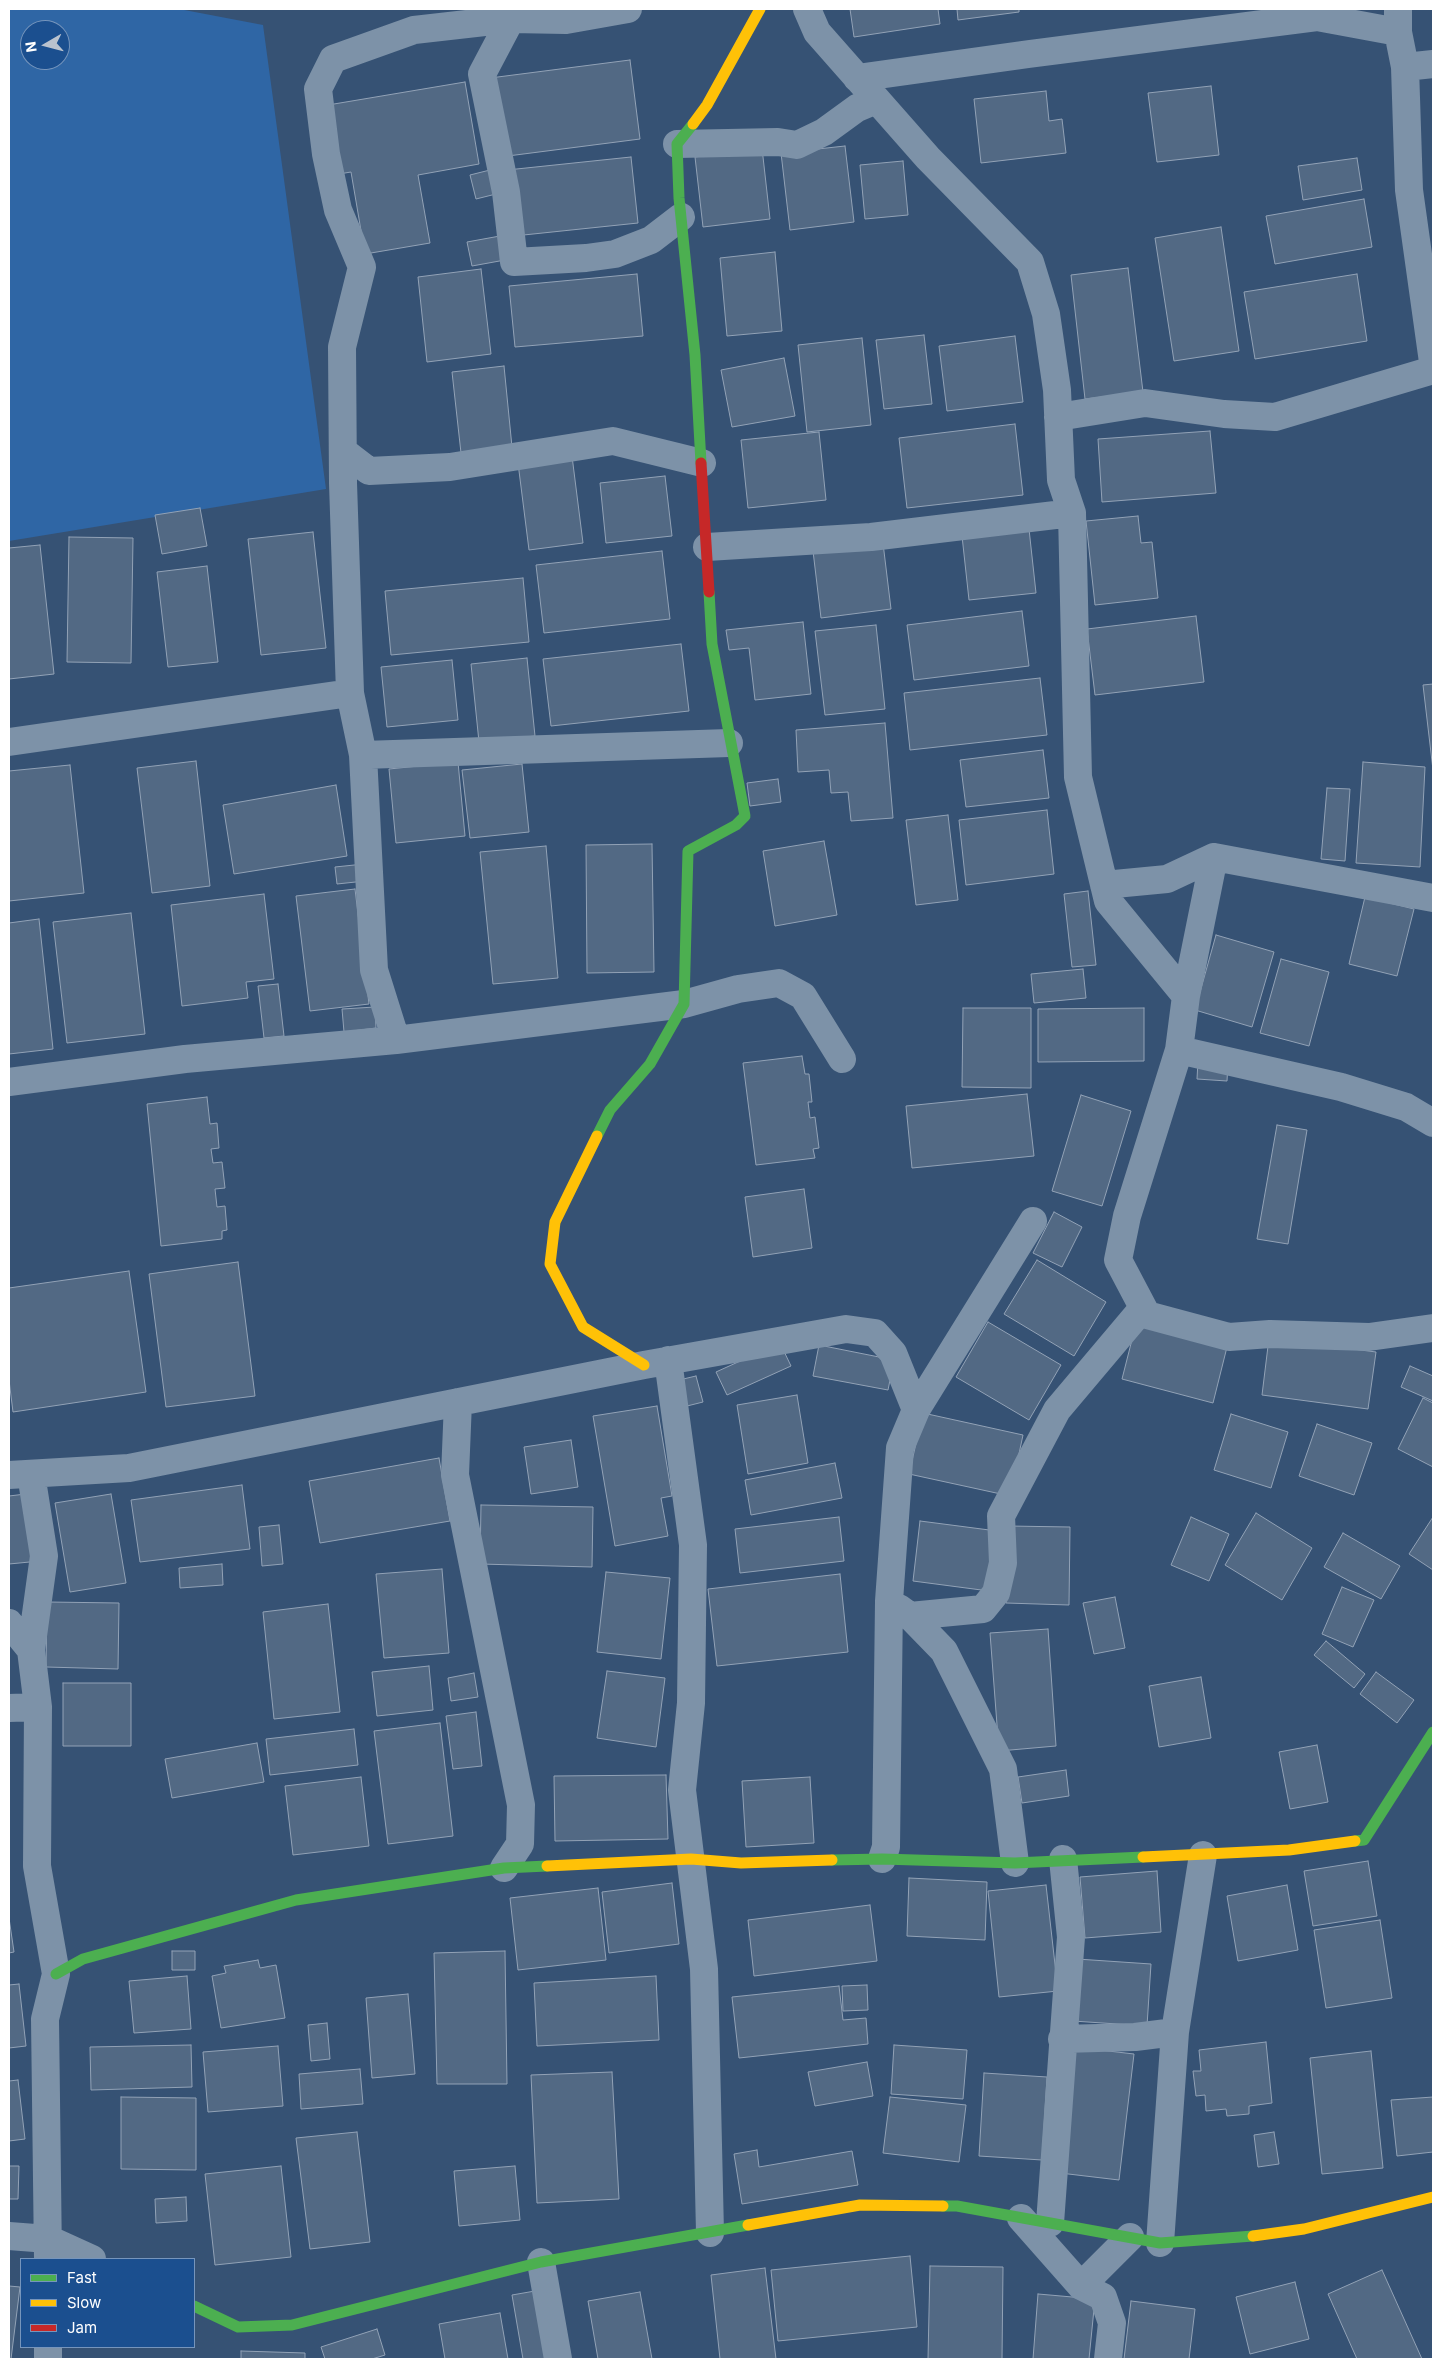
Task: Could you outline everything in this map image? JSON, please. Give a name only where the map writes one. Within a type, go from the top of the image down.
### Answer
[{"type":"street","points":[[396,1040],[374,970],[363,755],[350,693],[342,451],[342,347],[362,267],[338,210],[326,154],[318,89],[333,59],[414,30],[511,19],[566,20],[628,9]]},
{"type":"street","points":[[656,1362],[583,1327],[550,1264],[555,1222],[610,1110],[650,1064],[684,1004],[688,850],[736,825],[744,816],[712,644],[695,355],[681,217],[677,144],[706,105],[760,9]]},
{"type":"street","points":[[807,9],[817,32],[876,100],[928,158],[1030,262],[1046,314],[1057,390],[1061,480],[1072,513],[1078,777],[1108,901],[1186,996]]},
{"type":"street","points":[[857,78],[1317,17],[1398,20],[1405,67],[1409,190],[1433,362]]},
{"type":"street","points":[[511,19],[482,74],[506,192],[514,262],[615,254],[651,240],[681,217]]},
{"type":"street","points":[[1405,67],[1433,64]]},
{"type":"street","points":[[677,144],[778,142],[798,145],[824,132],[857,108],[876,100]]},
{"type":"street","points":[[1058,417],[1145,403],[1224,414],[1275,417],[1433,370]]},
{"type":"street","points":[[342,451],[369,471],[450,467],[613,441],[702,463]]},
{"type":"street","points":[[707,547],[871,537],[1072,513]]},
{"type":"street","points":[[9,742],[350,693]]},
{"type":"street","points":[[363,755],[729,743]]},
{"type":"street","points":[[1104,884],[1167,878],[1214,856],[1433,898]]},
{"type":"street","points":[[1214,856],[1186,996],[1179,1050],[1128,1216],[1118,1260],[1147,1316],[1229,1337],[1270,1334],[1369,1337],[1433,1328]]},
{"type":"street","points":[[9,1082],[185,1059],[396,1040],[684,1004],[738,989],[779,983],[803,996],[842,1059]]},
{"type":"street","points":[[1179,1050],[1341,1087],[1406,1107],[1433,1123]]},
{"type":"street","points":[[882,1859],[886,1847],[899,1608],[900,1448],[916,1410],[1033,1221]]},
{"type":"street","points":[[899,1608],[984,1609],[996,1593],[1003,1562],[1001,1516],[1057,1410],[1143,1308]]},
{"type":"street","points":[[48,2249],[45,2019],[56,1974],[37,1866],[38,1707],[31,1650],[44,1556],[20,1475],[129,1468],[656,1362],[846,1329],[875,1333],[893,1353],[916,1410]]},
{"type":"street","points":[[656,1362],[693,1545],[691,1703],[682,1790],[704,1969],[710,2232]]},
{"type":"street","points":[[458,1402],[455,1475],[521,1805],[520,1844],[504,1868]]},
{"type":"street","points":[[899,1608],[944,1651],[1003,1769],[1015,1863]]},
{"type":"street","points":[[9,1623],[31,1650]]},
{"type":"street","points":[[9,1708],[38,1707]]},
{"type":"street","points":[[56,1974],[83,1959],[296,1900],[504,1868],[691,1859],[741,1863],[882,1859],[1015,1863],[1063,1859],[1203,1855],[1289,1850],[1364,1840],[1433,1732]]},
{"type":"street","points":[[1160,2243],[1175,2032],[1203,1855]]},
{"type":"street","points":[[1050,2223],[1071,1937],[1063,1859]]},
{"type":"street","points":[[1062,2040],[1136,2037],[1175,2032]]},
{"type":"street","points":[[195,2306],[238,2327],[292,2325],[541,2262],[860,2205],[957,2206],[1160,2243],[1248,2237],[1304,2229],[1433,2197]]},
{"type":"street","points":[[1021,2218],[1081,2286],[1104,2297],[1112,2322],[1108,2359]]},
{"type":"street","points":[[9,2236],[48,2249],[88,2258]]},
{"type":"street","points":[[1081,2286],[1130,2237]]},
{"type":"street","points":[[541,2262],[558,2359]]},
{"type":"shaded area","points":[[9,9],[179,9],[263,25],[326,489],[9,541]]},
{"type":"building","points":[[850,9],[938,9],[940,24],[854,37]]},
{"type":"building","points":[[957,9],[1019,9],[1019,12],[958,20]]},
{"type":"building","points":[[630,60],[640,139],[500,157],[490,78]]},
{"type":"building","points":[[465,82],[479,164],[418,175],[430,243],[365,254],[351,172],[339,174],[328,105]]},
{"type":"building","points":[[1211,86],[1219,155],[1157,162],[1148,93]]},
{"type":"building","points":[[1046,91],[1049,121],[1062,119],[1066,153],[981,163],[974,99]]},
{"type":"building","points":[[845,146],[854,222],[790,230],[781,153]]},
{"type":"building","points":[[762,148],[770,219],[703,227],[695,157]]},
{"type":"building","points":[[631,157],[638,223],[514,236],[507,170]]},
{"type":"building","points":[[1357,158],[1362,190],[1303,200],[1298,166]]},
{"type":"building","points":[[903,161],[908,215],[865,219],[860,165]]},
{"type":"building","points":[[498,168],[504,192],[476,199],[470,175]]},
{"type":"building","points":[[1364,199],[1372,247],[1275,264],[1266,216]]},
{"type":"building","points":[[1221,227],[1239,351],[1174,361],[1155,238]]},
{"type":"building","points":[[500,236],[505,260],[472,266],[467,242]]},
{"type":"building","points":[[775,252],[782,331],[727,336],[720,258]]},
{"type":"building","points":[[1128,268],[1143,392],[1085,399],[1071,275]]},
{"type":"building","points":[[481,269],[491,354],[427,362],[418,277]]},
{"type":"building","points":[[637,274],[643,336],[515,347],[509,286]]},
{"type":"building","points":[[1357,274],[1367,341],[1255,359],[1244,292]]},
{"type":"building","points":[[924,335],[932,404],[884,409],[876,340]]},
{"type":"building","points":[[1015,336],[1023,402],[947,411],[939,346]]},
{"type":"building","points":[[862,338],[871,425],[807,432],[798,345]]},
{"type":"building","points":[[784,358],[795,416],[732,427],[721,370]]},
{"type":"building","points":[[504,366],[512,447],[461,453],[452,372]]},
{"type":"building","points":[[1015,424],[1023,495],[907,508],[899,438]]},
{"type":"building","points":[[1210,431],[1216,493],[1102,502],[1098,439]]},
{"type":"building","points":[[819,432],[826,500],[748,508],[741,440]]},
{"type":"building","points":[[572,456],[583,543],[529,550],[518,463]]},
{"type":"building","points":[[665,476],[672,536],[606,543],[600,483]]},
{"type":"building","points":[[200,508],[207,546],[162,554],[155,515]]},
{"type":"building","points":[[1138,516],[1141,543],[1152,542],[1158,598],[1095,605],[1086,521]]},
{"type":"building","points":[[1029,529],[1036,593],[969,600],[962,536]]},
{"type":"building","points":[[313,532],[326,648],[261,655],[248,539]]},
{"type":"building","points":[[69,537],[133,538],[131,663],[67,662]]},
{"type":"building","points":[[883,543],[891,609],[821,618],[813,551]]},
{"type":"building","points":[[40,545],[54,674],[9,679],[9,548]]},
{"type":"building","points":[[662,551],[670,619],[544,633],[536,565]]},
{"type":"building","points":[[207,566],[218,662],[168,667],[157,572]]},
{"type":"building","points":[[523,578],[529,642],[391,655],[385,591]]},
{"type":"building","points":[[1022,611],[1029,666],[914,680],[907,625]]},
{"type":"building","points":[[1196,616],[1204,682],[1095,695],[1087,629]]},
{"type":"building","points":[[803,622],[811,694],[755,700],[749,648],[729,650],[726,630]]},
{"type":"building","points":[[876,625],[885,709],[825,715],[815,631]]},
{"type":"building","points":[[681,644],[689,711],[551,726],[543,659]]},
{"type":"building","points":[[527,658],[535,736],[479,742],[471,664]]},
{"type":"building","points":[[452,660],[458,720],[387,727],[381,667]]},
{"type":"building","points":[[1040,678],[1047,735],[910,750],[904,693]]},
{"type":"building","points":[[1433,684],[1433,770],[1423,685]]},
{"type":"building","points":[[885,723],[893,818],[851,821],[848,792],[831,793],[829,770],[798,772],[796,730]]},
{"type":"building","points":[[1043,750],[1049,798],[966,807],[960,760]]},
{"type":"building","points":[[196,761],[210,886],[152,893],[137,768]]},
{"type":"building","points":[[458,762],[465,836],[396,843],[389,769]]},
{"type":"building","points":[[1363,762],[1425,767],[1420,867],[1356,863]]},
{"type":"building","points":[[522,764],[529,832],[470,838],[462,770]]},
{"type":"building","points":[[70,765],[84,893],[9,901],[9,771]]},
{"type":"building","points":[[778,779],[781,802],[750,806],[747,783]]},
{"type":"building","points":[[336,785],[347,856],[234,874],[223,805]]},
{"type":"building","points":[[1327,788],[1350,789],[1345,861],[1321,859]]},
{"type":"building","points":[[1047,810],[1054,874],[966,885],[959,820]]},
{"type":"building","points":[[948,815],[958,900],[916,905],[906,820]]},
{"type":"building","points":[[824,841],[837,915],[775,926],[763,851]]},
{"type":"building","points":[[652,844],[654,972],[587,973],[586,845]]},
{"type":"building","points":[[546,846],[558,978],[493,984],[480,852]]},
{"type":"building","points":[[364,864],[365,881],[337,884],[335,867]]},
{"type":"building","points":[[355,889],[369,1004],[310,1011],[296,896]]},
{"type":"building","points":[[1088,891],[1096,965],[1072,967],[1064,894]]},
{"type":"building","points":[[264,894],[274,979],[246,982],[248,998],[182,1006],[171,905]]},
{"type":"building","points":[[1365,897],[1414,909],[1397,976],[1349,964]]},
{"type":"building","points":[[131,913],[145,1034],[67,1043],[53,922]]},
{"type":"building","points":[[39,919],[53,1049],[9,1054],[9,923]]},
{"type":"building","points":[[1216,935],[1274,952],[1252,1027],[1195,1010]]},
{"type":"building","points":[[1281,959],[1329,972],[1309,1046],[1260,1033]]},
{"type":"building","points":[[1083,969],[1086,998],[1034,1003],[1031,974]]},
{"type":"building","points":[[278,984],[284,1036],[264,1038],[258,986]]},
{"type":"building","points":[[375,1007],[376,1028],[344,1032],[342,1009]]},
{"type":"building","points":[[963,1008],[1031,1008],[1031,1088],[962,1087]]},
{"type":"building","points":[[1144,1008],[1144,1061],[1038,1062],[1038,1009]]},
{"type":"building","points":[[802,1056],[805,1074],[809,1074],[812,1102],[808,1102],[810,1118],[815,1117],[819,1148],[813,1149],[815,1158],[756,1165],[743,1063]]},
{"type":"building","points":[[1198,1061],[1228,1063],[1227,1081],[1197,1079]]},
{"type":"building","points":[[1027,1094],[1034,1156],[912,1168],[906,1106]]},
{"type":"building","points":[[1081,1095],[1131,1111],[1102,1206],[1052,1191]]},
{"type":"building","points":[[207,1097],[210,1124],[217,1123],[219,1148],[211,1149],[213,1163],[222,1162],[225,1188],[215,1189],[217,1207],[225,1206],[227,1230],[222,1231],[222,1239],[161,1246],[147,1104]]},
{"type":"building","points":[[1277,1125],[1307,1130],[1288,1244],[1257,1239]]},
{"type":"building","points":[[804,1189],[812,1248],[753,1257],[745,1197]]},
{"type":"building","points":[[1054,1212],[1082,1227],[1062,1267],[1033,1253]]},
{"type":"building","points":[[1037,1260],[1106,1302],[1074,1356],[1004,1314]]},
{"type":"building","points":[[238,1262],[255,1396],[166,1407],[149,1274]]},
{"type":"building","points":[[129,1271],[146,1392],[13,1412],[9,1380],[9,1288]]},
{"type":"building","points":[[1137,1320],[1228,1343],[1213,1403],[1122,1379]]},
{"type":"building","points":[[988,1322],[1061,1365],[1029,1420],[956,1377]]},
{"type":"building","points":[[1269,1338],[1376,1352],[1368,1409],[1262,1395]]},
{"type":"building","points":[[780,1343],[791,1366],[727,1395],[716,1372]]},
{"type":"building","points":[[819,1345],[894,1360],[888,1390],[813,1376]]},
{"type":"building","points":[[1410,1366],[1433,1376],[1433,1401],[1401,1387]]},
{"type":"building","points":[[696,1376],[703,1402],[687,1406],[679,1380]]},
{"type":"building","points":[[797,1395],[808,1463],[748,1474],[737,1405]]},
{"type":"building","points":[[1423,1398],[1433,1403],[1433,1467],[1398,1449]]},
{"type":"building","points":[[657,1406],[672,1496],[661,1498],[668,1536],[615,1546],[593,1416]]},
{"type":"building","points":[[923,1413],[1023,1435],[1010,1496],[909,1474]]},
{"type":"building","points":[[1231,1414],[1288,1432],[1271,1488],[1214,1470]]},
{"type":"building","points":[[1317,1424],[1372,1443],[1354,1495],[1299,1476]]},
{"type":"building","points":[[571,1440],[578,1487],[531,1494],[524,1447]]},
{"type":"building","points":[[439,1458],[450,1521],[320,1543],[309,1481]]},
{"type":"building","points":[[835,1463],[842,1498],[751,1515],[745,1480]]},
{"type":"building","points":[[242,1485],[250,1549],[140,1562],[131,1500]]},
{"type":"building","points":[[34,1493],[40,1561],[9,1564],[9,1496]]},
{"type":"building","points":[[111,1494],[126,1583],[70,1592],[55,1503]]},
{"type":"building","points":[[481,1505],[593,1507],[592,1567],[480,1564]]},
{"type":"building","points":[[1256,1513],[1312,1548],[1282,1600],[1225,1565]]},
{"type":"building","points":[[839,1517],[844,1561],[740,1573],[735,1529]]},
{"type":"building","points":[[1191,1517],[1229,1534],[1209,1581],[1171,1565]]},
{"type":"building","points":[[1433,1517],[1433,1570],[1409,1554]]},
{"type":"building","points":[[920,1521],[997,1531],[989,1591],[913,1581]]},
{"type":"building","points":[[279,1525],[283,1564],[262,1566],[259,1527]]},
{"type":"building","points":[[1008,1526],[1070,1527],[1069,1605],[1006,1603]]},
{"type":"building","points":[[1343,1533],[1400,1566],[1381,1599],[1324,1567]]},
{"type":"building","points":[[222,1564],[223,1585],[180,1588],[179,1568]]},
{"type":"building","points":[[442,1569],[449,1653],[384,1658],[376,1574]]},
{"type":"building","points":[[606,1572],[670,1578],[661,1659],[597,1652]]},
{"type":"building","points":[[840,1574],[848,1652],[717,1666],[708,1589]]},
{"type":"building","points":[[1342,1587],[1374,1600],[1353,1647],[1322,1634]]},
{"type":"building","points":[[1115,1597],[1125,1648],[1094,1654],[1083,1603]]},
{"type":"building","points":[[47,1602],[119,1603],[118,1669],[46,1667]]},
{"type":"building","points":[[328,1604],[340,1712],[274,1719],[263,1612]]},
{"type":"building","points":[[1048,1629],[1056,1746],[999,1751],[990,1633]]},
{"type":"building","points":[[1326,1641],[1365,1674],[1354,1688],[1314,1655]]},
{"type":"building","points":[[429,1666],[433,1710],[377,1716],[372,1672]]},
{"type":"building","points":[[607,1671],[665,1678],[656,1747],[597,1738]]},
{"type":"building","points":[[1376,1672],[1414,1700],[1397,1723],[1360,1694]]},
{"type":"building","points":[[474,1673],[478,1697],[451,1701],[448,1678]]},
{"type":"building","points":[[1201,1677],[1211,1738],[1159,1747],[1149,1686]]},
{"type":"building","points":[[63,1683],[131,1683],[131,1746],[63,1746]]},
{"type":"building","points":[[476,1712],[482,1766],[453,1769],[446,1716]]},
{"type":"building","points":[[440,1723],[453,1836],[388,1844],[374,1731]]},
{"type":"building","points":[[354,1729],[358,1765],[270,1775],[266,1739]]},
{"type":"building","points":[[257,1743],[264,1782],[172,1798],[165,1759]]},
{"type":"building","points":[[1317,1745],[1328,1802],[1290,1809],[1279,1752]]},
{"type":"building","points":[[1066,1770],[1069,1796],[1022,1803],[1018,1777]]},
{"type":"building","points":[[666,1775],[668,1839],[555,1841],[554,1776]]},
{"type":"building","points":[[361,1777],[369,1846],[293,1855],[285,1786]]},
{"type":"building","points":[[810,1777],[814,1843],[746,1847],[742,1781]]},
{"type":"building","points":[[1368,1861],[1377,1916],[1313,1926],[1304,1871]]},
{"type":"building","points":[[1157,1871],[1161,1932],[1085,1938],[1080,1877]]},
{"type":"building","points":[[909,1878],[987,1882],[985,1940],[907,1936]]},
{"type":"building","points":[[672,1883],[679,1944],[609,1953],[602,1892]]},
{"type":"building","points":[[1046,1885],[1058,1991],[999,1997],[988,1891]]},
{"type":"building","points":[[1287,1885],[1298,1950],[1238,1961],[1227,1896]]},
{"type":"building","points":[[598,1888],[606,1960],[518,1970],[510,1898]]},
{"type":"building","points":[[870,1905],[877,1961],[754,1976],[748,1920]]},
{"type":"building","points":[[9,1918],[14,1952],[9,1953]]},
{"type":"building","points":[[1380,1920],[1392,1998],[1326,2008],[1314,1930]]},
{"type":"building","points":[[172,1951],[195,1951],[195,1970],[172,1970]]},
{"type":"building","points":[[505,1951],[507,2084],[437,2084],[434,1953]]},
{"type":"building","points":[[1077,1959],[1151,1964],[1147,2026],[1073,2021]]},
{"type":"building","points":[[258,1960],[260,1968],[276,1965],[285,2018],[221,2028],[212,1976],[226,1973],[224,1966]]},
{"type":"building","points":[[187,1976],[191,2029],[134,2033],[129,1981]]},
{"type":"building","points":[[656,1976],[659,2040],[537,2046],[534,1983]]},
{"type":"building","points":[[19,1984],[26,2046],[9,2048],[9,1985]]},
{"type":"building","points":[[867,1985],[868,2010],[843,2011],[842,1986]]},
{"type":"building","points":[[839,1986],[843,2020],[866,2018],[868,2044],[739,2058],[732,1997]]},
{"type":"building","points":[[408,1994],[415,2074],[372,2078],[366,1998]]},
{"type":"building","points":[[327,2023],[330,2059],[311,2061],[308,2025]]},
{"type":"building","points":[[1266,2042],[1272,2103],[1249,2106],[1249,2114],[1227,2116],[1226,2109],[1206,2111],[1205,2095],[1196,2096],[1193,2071],[1201,2071],[1199,2050]]},
{"type":"building","points":[[191,2045],[192,2087],[91,2090],[90,2047]]},
{"type":"building","points":[[894,2045],[967,2050],[963,2099],[891,2094]]},
{"type":"building","points":[[278,2046],[283,2106],[208,2112],[203,2052]]},
{"type":"building","points":[[1074,2047],[1134,2054],[1119,2180],[1060,2173]]},
{"type":"building","points":[[1371,2051],[1383,2168],[1322,2174],[1310,2058]]},
{"type":"building","points":[[867,2062],[873,2096],[815,2106],[808,2072]]},
{"type":"building","points":[[360,2069],[363,2104],[301,2109],[299,2074]]},
{"type":"building","points":[[612,2072],[619,2199],[537,2203],[531,2075]]},
{"type":"building","points":[[984,2073],[1047,2077],[1042,2160],[979,2156]]},
{"type":"building","points":[[18,2080],[25,2139],[9,2141],[9,2081]]},
{"type":"building","points":[[121,2097],[196,2098],[196,2170],[121,2169]]},
{"type":"building","points":[[890,2097],[966,2105],[959,2162],[883,2153]]},
{"type":"building","points":[[1433,2097],[1433,2152],[1397,2156],[1391,2100]]},
{"type":"building","points":[[357,2132],[370,2242],[310,2249],[296,2138]]},
{"type":"building","points":[[1274,2132],[1279,2164],[1258,2167],[1254,2135]]},
{"type":"building","points":[[757,2150],[759,2167],[852,2151],[858,2185],[742,2204],[734,2154]]},
{"type":"building","points":[[9,2166],[19,2166],[18,2199],[9,2199]]},
{"type":"building","points":[[281,2166],[291,2257],[215,2265],[205,2174]]},
{"type":"building","points":[[515,2166],[520,2220],[459,2226],[454,2171]]},
{"type":"building","points":[[186,2197],[187,2221],[156,2223],[155,2199]]},
{"type":"building","points":[[910,2256],[917,2327],[778,2341],[771,2270]]},
{"type":"building","points":[[930,2266],[1003,2267],[1002,2359],[928,2359]]},
{"type":"building","points":[[765,2268],[776,2359],[720,2359],[711,2275]]},
{"type":"building","points":[[1382,2270],[1422,2359],[1357,2359],[1328,2294]]},
{"type":"building","points":[[1295,2282],[1309,2339],[1250,2354],[1236,2297]]},
{"type":"building","points":[[9,2286],[20,2287],[11,2359],[9,2359]]},
{"type":"building","points":[[535,2291],[547,2359],[523,2359],[512,2295]]},
{"type":"building","points":[[640,2292],[652,2359],[598,2359],[588,2301]]},
{"type":"building","points":[[1038,2294],[1095,2299],[1089,2359],[1033,2359]]},
{"type":"building","points":[[1131,2301],[1195,2309],[1189,2359],[1124,2359]]},
{"type":"building","points":[[500,2313],[508,2359],[445,2359],[439,2324]]},
{"type":"building","points":[[377,2329],[385,2355],[372,2359],[325,2359],[321,2347]]},
{"type":"building","points":[[241,2351],[305,2353],[305,2359],[241,2359]]},
{"type":"traffic: fast","points":[[693,124],[677,144],[679,198],[695,355],[701,463]]},
{"type":"traffic: fast","points":[[597,1136],[610,1110],[650,1064],[684,1004],[688,851],[736,825],[745,816],[712,644],[709,592]]},
{"type":"traffic: fast","points":[[1355,1841],[1364,1840],[1433,1732]]},
{"type":"traffic: fast","points":[[832,1860],[882,1859],[1015,1863],[1143,1857]]},
{"type":"traffic: fast","points":[[56,1974],[83,1959],[296,1900],[504,1868],[547,1866]]},
{"type":"traffic: fast","points":[[943,2206],[957,2206],[1160,2243],[1253,2236]]},
{"type":"traffic: fast","points":[[195,2306],[238,2327],[292,2325],[541,2262],[748,2225]]},
{"type":"traffic: slow","points":[[693,124],[707,105],[760,9]]},
{"type":"traffic: slow","points":[[597,1136],[555,1222],[550,1264],[583,1327],[644,1365]]},
{"type":"traffic: slow","points":[[1143,1857],[1289,1850],[1355,1841]]},
{"type":"traffic: slow","points":[[547,1866],[691,1859],[741,1863],[832,1860]]},
{"type":"traffic: slow","points":[[1253,2236],[1304,2229],[1433,2197]]},
{"type":"traffic: slow","points":[[748,2225],[860,2205],[943,2206]]},
{"type":"traffic: jam","points":[[701,463],[709,592]]}]
